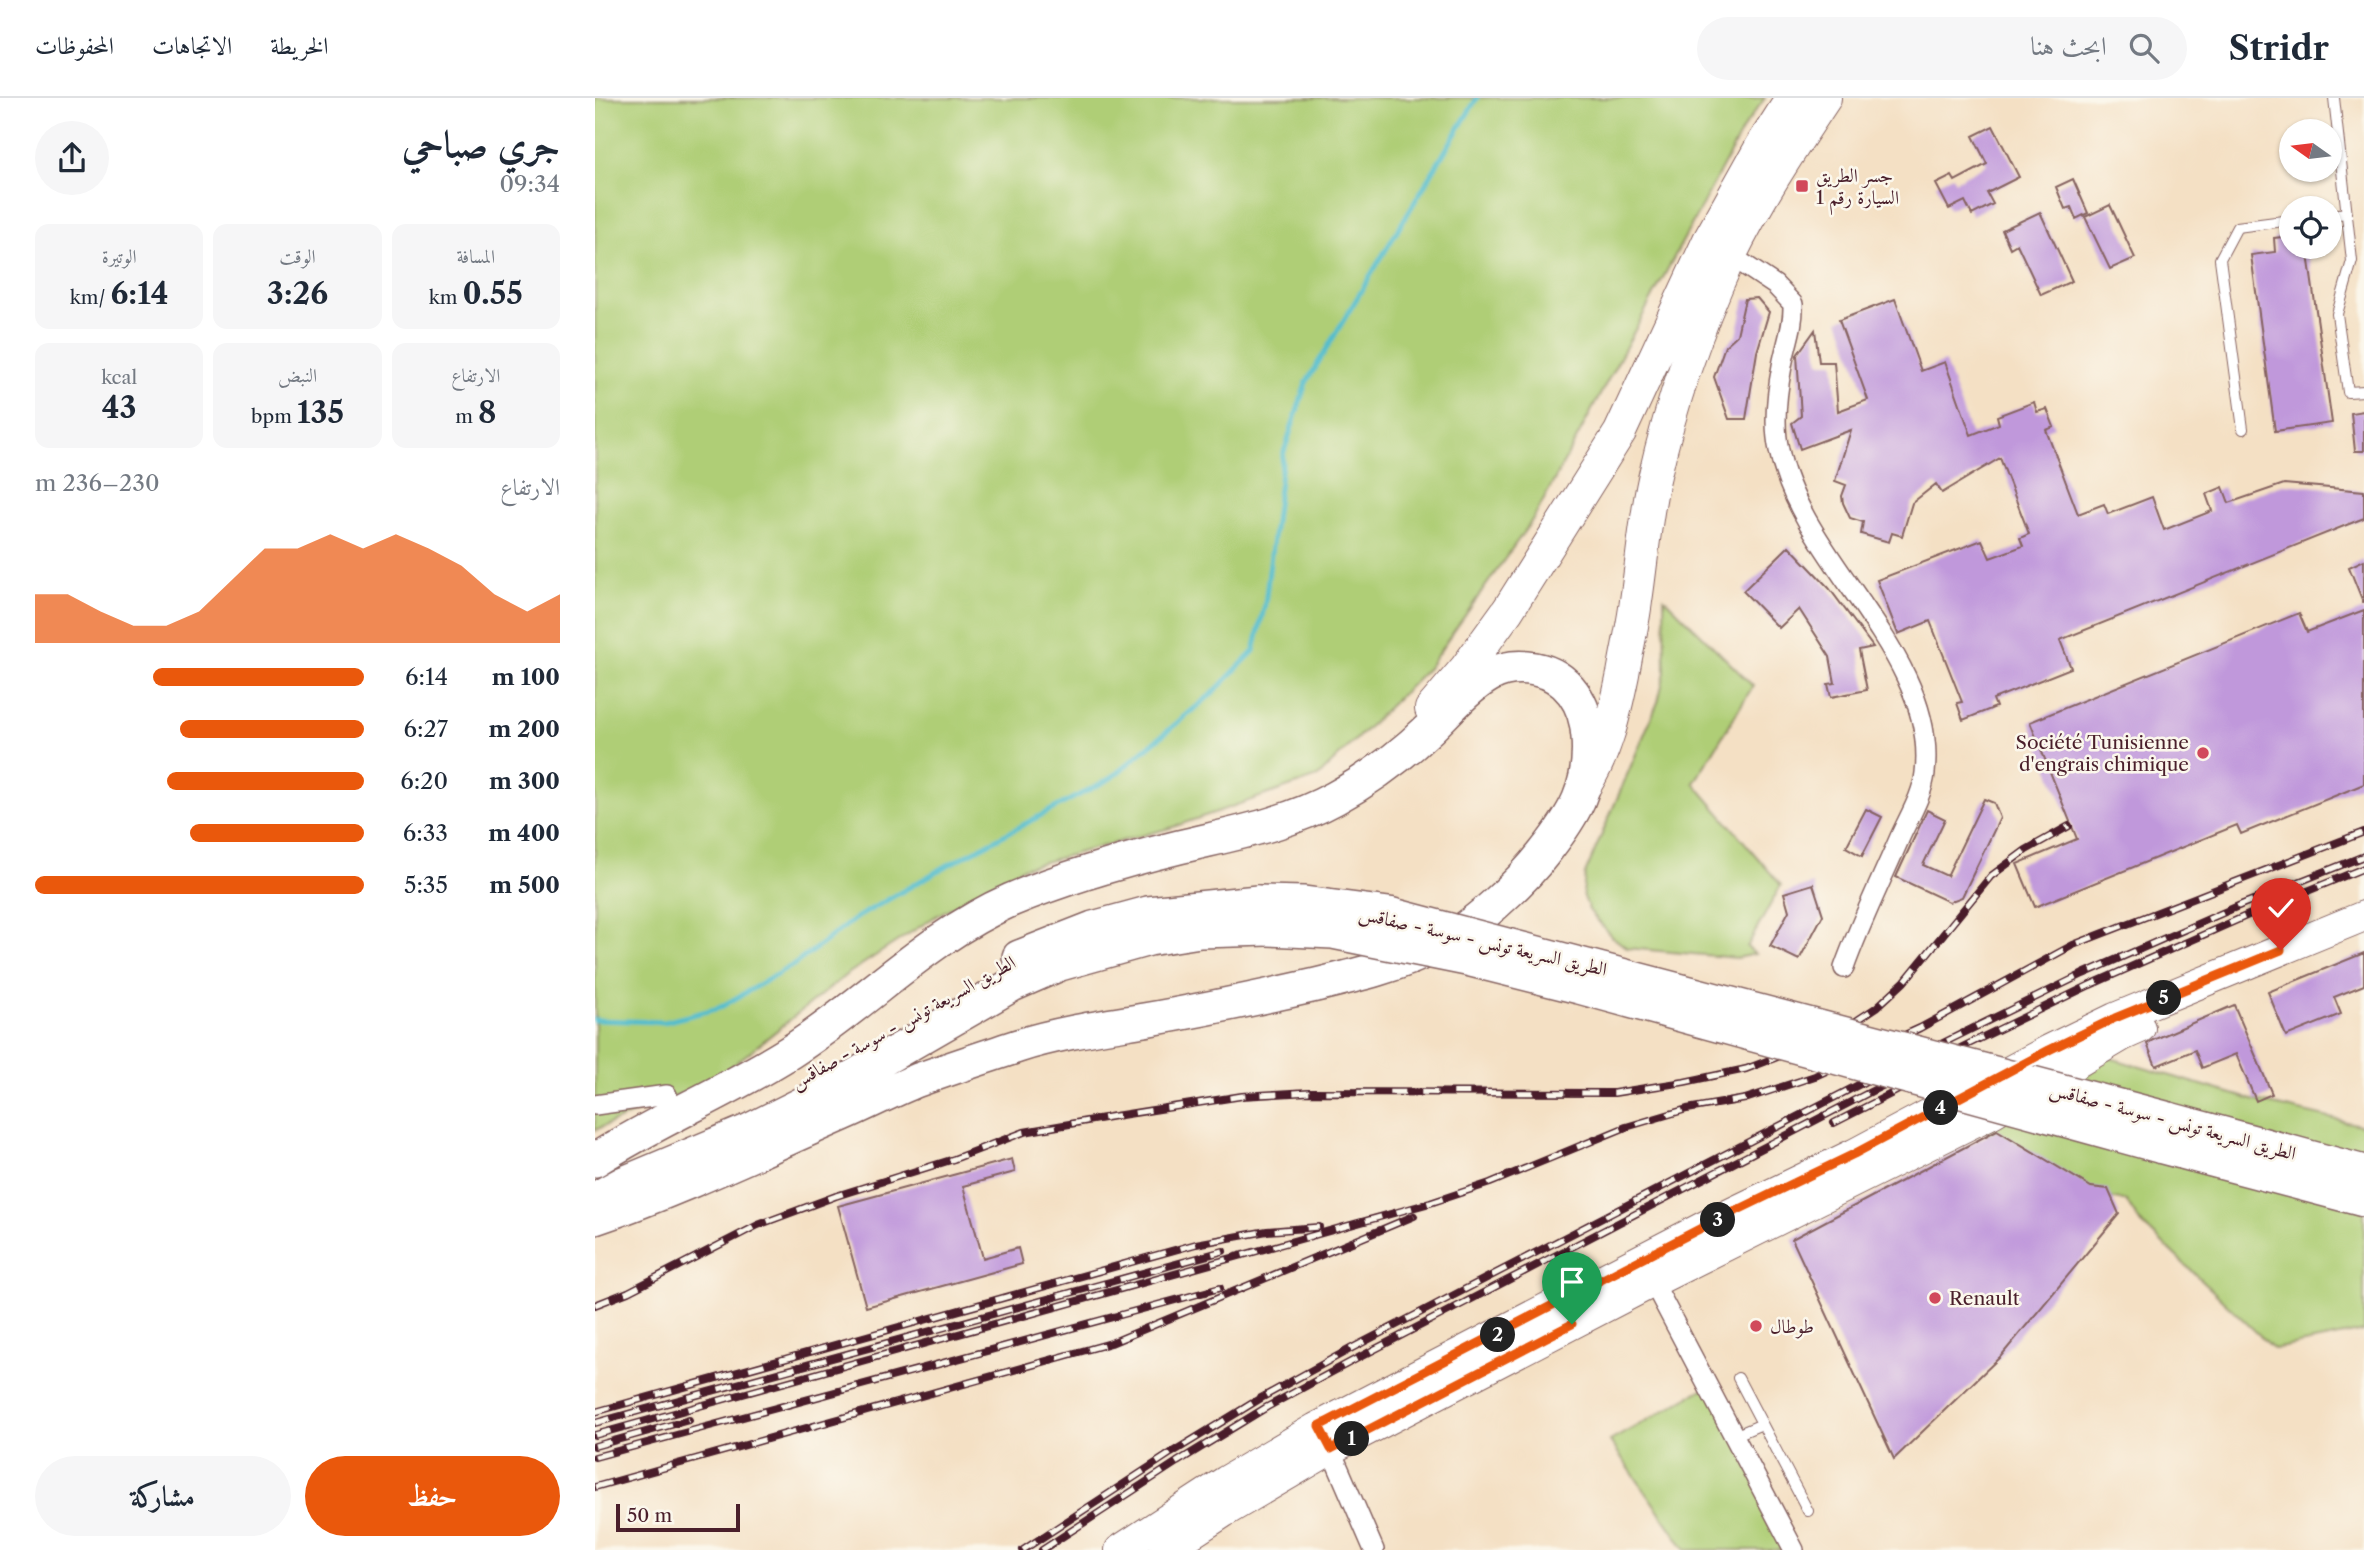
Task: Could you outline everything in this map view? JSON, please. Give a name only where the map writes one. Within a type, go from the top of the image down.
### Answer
[{"type":"highway","points":[[1373,775],[1466,668],[1509,610],[1560,530],[1620,432],[1720,248],[1762,145],[1792,98]]},
{"type":"highway","points":[[595,1219],[699,1178],[918,1081],[1026,1043],[1227,1006],[1380,970],[1442,944],[1495,904],[1536,865],[1567,824],[1608,741],[1636,602],[1653,482],[1663,440],[1697,338],[1720,248],[1825,98]]},
{"type":"highway","points":[[595,1160],[627,1139],[691,1108],[790,1052],[963,924],[1013,899],[1101,866],[1252,830],[1304,814],[1341,795],[1373,775],[1425,734],[1477,684],[1495,672],[1520,666],[1547,671],[1561,678],[1573,692],[1588,725],[1586,784]]},
{"type":"highway","name":"الطريق السريعة تونس - سوسة - صفاقس","points":[[595,1199],[624,1183],[748,1131],[795,1108],[1012,985],[1060,964],[1149,939],[1200,931],[1304,903],[1389,914],[2164,1133],[2364,1200]]},
{"type":"highway","name":"الطريق السريعة تونس - سوسة - صفاقس","points":[[595,1175],[739,1113],[1000,965],[1054,942],[1148,913],[1263,915]]},
{"type":"highway","name":"الطريق السريعة تونس - سوسة - صفاقس","points":[[2164,1133],[2364,1172]]},
{"type":"main road","points":[[1166,1550],[1224,1512],[1325,1438],[1711,1223],[1854,1154],[2049,1050],[2115,1018],[2364,916]]},
{"type":"main road","points":[[1121,1550],[1226,1481],[1325,1438],[1653,1282],[1992,1112],[2122,1036],[2364,933]]},
{"type":"street","points":[[1720,248],[1775,285],[1793,304],[1794,320],[1782,365],[1777,407],[1778,449],[1791,492],[1812,530],[1888,643],[1913,692],[1921,715],[1925,774],[1915,804],[1862,919],[1844,968]]},
{"type":"street","points":[[595,1105],[667,1095]]},
{"type":"street","points":[[1653,1282],[1794,1550]]},
{"type":"street","points":[[1325,1438],[1374,1550]]},
{"type":"lane","points":[[2334,98],[2352,261],[2337,314],[2348,392],[2364,391]]},
{"type":"lane","points":[[2342,214],[2347,213]]},
{"type":"lane","points":[[2243,429],[2220,259],[2237,227],[2279,222]]},
{"type":"lane","points":[[1738,1378],[1808,1511]]},
{"type":"lane","points":[[1734,1436],[1762,1424]]},
{"type":"green space","points":[[595,98],[1765,98],[1744,127],[1535,516],[1428,668],[1318,777],[1170,828],[1022,868],[936,916],[846,975],[716,1079],[595,1130]]},
{"type":"green space","points":[[1664,598],[1753,686],[1694,783],[1781,885],[1747,947],[1755,954],[1737,958],[1627,948],[1610,935],[1589,910],[1583,894],[1585,874],[1658,702],[1665,672]]},
{"type":"green space","points":[[2107,1057],[2256,1101],[2364,1126],[2364,1331],[2274,1349],[2139,1221],[2126,1201],[2103,1197],[2014,1167],[1980,1125]]},
{"type":"green space","points":[[1708,1386],[1791,1550],[1686,1550],[1610,1441]]},
{"type":"building","points":[[1993,126],[2019,177],[1987,193],[1993,204],[1972,215],[1965,201],[1949,209],[1936,184],[1952,176],[1955,181],[1987,164],[1973,136]]},
{"type":"building","points":[[2073,179],[2088,213],[2076,219],[2071,207],[2065,209],[2056,187]]},
{"type":"building","points":[[2110,205],[2135,258],[2110,269],[2085,217]]},
{"type":"building","points":[[2040,212],[2072,281],[2041,295],[2017,244],[2010,248],[2002,230]]},
{"type":"building","points":[[2279,237],[2279,259],[2309,259],[2332,423],[2275,431],[2251,255],[2275,252],[2274,238]]},
{"type":"building","points":[[1757,298],[1769,312],[1757,352],[1746,419],[1729,419],[1714,377],[1725,346],[1737,335],[1745,299]]},
{"type":"building","points":[[1895,299],[1921,371],[1945,362],[1971,435],[1999,424],[1997,416],[2034,402],[2037,412],[2047,409],[2054,427],[2046,430],[2078,514],[2104,504],[2108,514],[2152,497],[2164,530],[2212,511],[2206,494],[2223,487],[2229,503],[2284,484],[2364,491],[2364,518],[2060,640],[2071,668],[1993,699],[1996,707],[1963,720],[1957,703],[1962,702],[1930,621],[1898,634],[1877,580],[1982,540],[1990,558],[2023,546],[2020,538],[2029,534],[2000,458],[1942,493],[1936,484],[1912,503],[1902,536],[1892,533],[1889,542],[1861,534],[1863,522],[1850,518],[1843,503],[1842,496],[1846,485],[1835,481],[1851,430],[1800,449],[1792,423],[1801,416],[1797,355],[1815,330],[1819,362],[1834,362],[1838,411],[1868,400],[1839,320]]},
{"type":"building","points":[[2364,411],[2364,451],[2355,451],[2351,413]]},
{"type":"building","points":[[1789,546],[1829,588],[1873,647],[1859,650],[1867,690],[1831,697],[1828,684],[1835,683],[1830,657],[1799,609],[1779,628],[1743,591]]},
{"type":"building","points":[[2364,560],[2364,602],[2363,602],[2349,567]]},
{"type":"building","name":"Société Tunisienne d'engrais chimique","points":[[2364,610],[2364,784],[2241,834],[2237,825],[2035,907],[2017,864],[2077,839],[2030,722],[2299,613],[2307,632]]},
{"type":"building","points":[[1984,799],[1994,803],[2000,818],[1962,897],[1949,902],[1896,877],[1927,810],[1945,819],[1923,865],[1947,876]]},
{"type":"building","points":[[1866,809],[1882,817],[1862,856],[1846,847]]},
{"type":"building","points":[[1813,884],[1823,915],[1799,960],[1770,946],[1789,911],[1784,893]]},
{"type":"building","points":[[2364,953],[2364,985],[2334,997],[2341,1014],[2286,1036],[2268,992]]},
{"type":"building","points":[[2234,1005],[2272,1094],[2256,1101],[2236,1054],[2202,1068],[2195,1050],[2156,1066],[2147,1044]]},
{"type":"building","name":"Renault","points":[[1997,1130],[2091,1187],[2108,1189],[2119,1214],[2001,1356],[1894,1459],[1792,1239]]},
{"type":"building","points":[[1012,1159],[1015,1172],[963,1186],[983,1258],[1018,1248],[1022,1264],[866,1307],[838,1206]]},
{"type":"waterway","points":[[595,1020],[664,1022],[719,1008],[795,964],[856,918],[948,865],[1111,778],[1213,693],[1254,651],[1265,604],[1283,455],[1306,383],[1477,98]]},
{"type":"railway","points":[[595,1305],[628,1292],[758,1225],[836,1196],[954,1159],[1024,1132],[1242,1096],[1309,1092],[1614,1093],[1746,1069],[1835,1035],[1877,1007],[1904,982],[1991,876],[2026,850],[2069,826]]},
{"type":"railway","points":[[595,1435],[1430,1203],[1490,1183],[1626,1127],[1687,1109],[1745,1099],[1815,1076],[1920,1028],[2073,945],[2364,832]]},
{"type":"railway","points":[[1023,1550],[1261,1398],[1866,1081],[2083,974],[2243,904],[2364,856]]},
{"type":"railway","points":[[1042,1550],[1267,1407],[1872,1091],[2090,985],[2246,916],[2364,868]]},
{"type":"railway","points":[[1834,1123],[1928,1075]]},
{"type":"railway","points":[[595,1487],[1111,1343],[1414,1216]]},
{"type":"railway","points":[[595,1412],[1196,1244],[1267,1231],[1319,1227]]},
{"type":"railway","points":[[595,1423],[1223,1251]]},
{"type":"railway","points":[[595,1457],[1220,1288]]},
{"type":"railway","points":[[595,1446],[689,1420]]},
{"type":"place","name":"جسر الطريق السيارة رقم 1","points":[[1802,186]]},
{"type":"place","name":"Société Tunisienne d'engrais chimique","points":[[2203,753]]},
{"type":"place","name":"Renault","points":[[1935,1298]]},
{"type":"place","name":"طوطال","points":[[1756,1326]]},
{"type":"route","points":[[1572,1324],[1331,1449],[1319,1426],[1711,1223],[1854,1154],[2049,1050],[2115,1018],[2281,950]]}]
